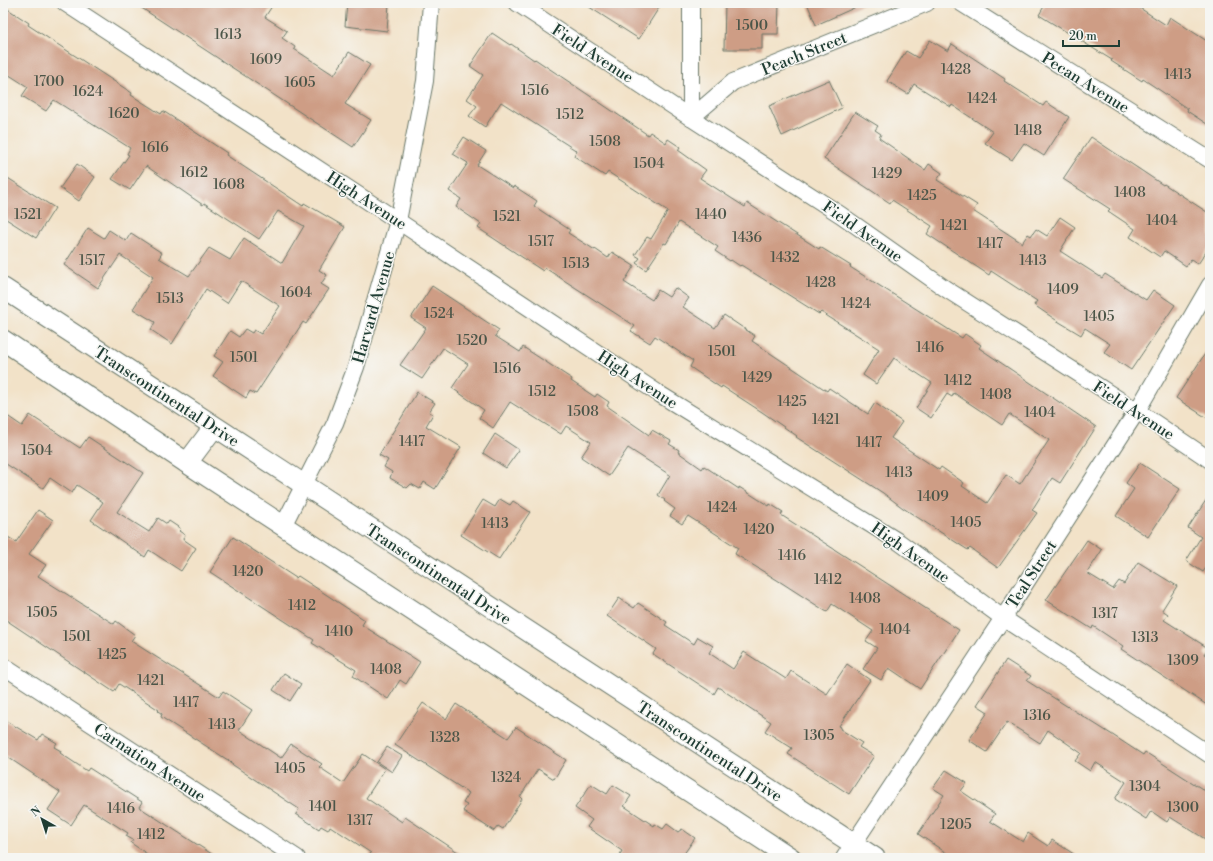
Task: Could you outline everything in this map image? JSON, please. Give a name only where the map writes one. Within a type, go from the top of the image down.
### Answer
[{"type":"street","name":"High Avenue","points":[[65,3],[661,395],[899,542],[1003,618],[1210,755]]},
{"type":"street","name":"Harvard Avenue","points":[[283,526],[335,423],[356,367],[398,221],[425,81],[431,3]]},
{"type":"street","name":"Field Avenue","points":[[517,3],[841,215],[946,289],[1137,411],[1210,460]]},
{"type":"street","points":[[691,3],[691,118]]},
{"type":"street","name":"Peach Street","points":[[691,118],[733,82],[927,3]]},
{"type":"street","name":"Pecan Avenue","points":[[961,3],[1210,160]]},
{"type":"street","name":"Teal Street","points":[[848,851],[1003,618],[1137,411],[1210,285]]},
{"type":"street","name":"Transcontinental Drive","points":[[3,288],[303,485],[848,851],[875,858]]},
{"type":"street","points":[[3,340],[283,526],[791,858]]},
{"type":"street","points":[[188,463],[214,427]]},
{"type":"street","name":"Carnation Avenue","points":[[3,666],[297,858]]},
{"type":"building","points":[[134,3],[274,3],[265,17],[287,31],[282,38],[295,47],[294,49],[334,75],[349,52],[370,65],[345,104],[371,120],[353,147]]},
{"type":"building","points":[[347,3],[389,3],[387,31],[345,26]]},
{"type":"building","points":[[583,3],[662,3],[639,39]]},
{"type":"building","points":[[725,3],[779,3],[778,34],[762,34],[762,49],[724,49]]},
{"type":"building","points":[[807,3],[865,3],[816,25]]},
{"type":"building","points":[[1046,3],[1132,3],[1166,25],[1170,17],[1210,43],[1210,126],[1187,111],[1188,109],[1143,79],[1142,81],[1111,61],[1112,60],[1039,15]]},
{"type":"building","points":[[3,6],[29,23],[28,25],[132,93],[131,95],[161,114],[163,111],[303,206],[304,203],[345,227],[319,270],[327,275],[321,284],[329,289],[306,324],[303,322],[256,394],[250,391],[246,398],[213,376],[223,362],[214,356],[230,331],[239,337],[245,329],[252,333],[254,330],[261,334],[280,306],[241,281],[227,303],[206,289],[172,344],[151,330],[155,322],[133,309],[153,277],[120,255],[98,288],[64,265],[88,228],[104,238],[109,230],[126,241],[131,233],[162,253],[159,258],[189,276],[209,248],[230,260],[244,238],[282,263],[304,226],[278,211],[259,239],[204,203],[203,205],[146,166],[130,190],[112,179],[129,155],[127,154],[130,148],[54,100],[46,111],[22,96],[28,87],[3,71]]},
{"type":"building","points":[[492,33],[534,60],[535,59],[648,135],[650,132],[666,143],[668,139],[680,147],[678,150],[706,170],[700,178],[745,207],[747,203],[819,249],[820,247],[962,338],[965,334],[981,345],[979,348],[1096,427],[1060,483],[1052,478],[1032,510],[1037,513],[998,568],[970,548],[968,550],[903,508],[883,493],[796,437],[797,436],[722,386],[721,388],[690,367],[693,361],[655,336],[650,343],[631,331],[635,326],[545,268],[543,271],[478,228],[481,224],[456,207],[461,199],[449,191],[468,163],[453,154],[464,137],[486,151],[477,165],[513,188],[514,186],[537,201],[534,206],[570,230],[568,233],[608,258],[612,252],[634,266],[624,282],[652,300],[658,290],[669,297],[675,288],[689,298],[683,307],[715,328],[724,315],[755,336],[752,341],[827,391],[829,388],[868,414],[875,403],[902,422],[891,438],[939,470],[941,467],[964,483],[962,486],[987,503],[1006,475],[1020,484],[1049,440],[1009,414],[1002,425],[954,393],[952,397],[947,394],[931,418],[916,408],[932,383],[894,358],[876,384],[863,375],[879,349],[821,312],[819,314],[741,265],[740,266],[731,260],[730,261],[715,251],[718,247],[679,222],[666,244],[664,243],[646,270],[636,263],[640,258],[635,255],[647,237],[651,239],[668,211],[608,172],[605,176],[574,156],[577,151],[501,102],[485,127],[469,116],[477,106],[467,99],[483,75],[470,66]]},
{"type":"building","points":[[930,40],[948,51],[952,44],[1005,79],[1004,81],[1043,106],[1046,102],[1069,117],[1044,156],[1024,143],[1012,160],[985,143],[993,132],[952,105],[951,107],[914,84],[908,94],[887,81],[906,51],[918,58]]},
{"type":"building","points":[[829,80],[842,108],[782,136],[769,106]]},
{"type":"building","points":[[855,112],[878,126],[875,130],[881,134],[879,138],[925,170],[929,164],[942,173],[937,180],[977,205],[973,211],[1022,243],[1028,234],[1031,236],[1036,229],[1047,236],[1060,217],[1075,227],[1060,251],[1102,278],[1105,274],[1146,300],[1153,290],[1175,305],[1131,370],[1104,352],[1110,344],[1085,328],[1081,335],[1056,320],[1034,305],[1037,301],[991,271],[989,275],[927,234],[932,226],[892,200],[890,203],[824,159]]},
{"type":"building","points":[[1091,137],[1210,214],[1210,246],[1198,264],[1191,259],[1186,266],[1164,251],[1160,257],[1130,237],[1135,229],[1108,211],[1110,209],[1063,179]]},
{"type":"building","points":[[77,164],[95,177],[79,201],[60,188]]},
{"type":"building","points":[[3,175],[55,208],[36,238],[3,217]]},
{"type":"building","points":[[432,286],[499,330],[495,336],[520,352],[523,347],[572,379],[571,381],[595,397],[597,394],[609,402],[607,406],[649,435],[652,430],[671,441],[669,444],[679,450],[678,452],[702,469],[704,466],[739,489],[739,487],[769,506],[770,504],[783,512],[781,515],[959,630],[920,689],[889,668],[881,680],[863,669],[877,648],[866,641],[873,631],[832,604],[827,612],[735,554],[738,548],[688,516],[682,524],[670,516],[675,509],[658,495],[670,475],[628,448],[609,476],[581,457],[591,442],[566,426],[561,434],[510,402],[493,428],[479,418],[484,410],[452,388],[468,364],[443,348],[422,379],[400,365],[426,328],[411,318]]},
{"type":"building","points":[[1210,346],[1210,420],[1176,398]]},
{"type":"building","points":[[417,392],[435,403],[429,412],[433,414],[426,426],[461,447],[435,489],[424,482],[420,489],[411,484],[407,488],[390,478],[392,472],[384,467],[388,460],[379,455]]},
{"type":"building","points":[[3,413],[22,426],[30,415],[80,448],[88,437],[143,473],[117,512],[149,532],[158,518],[167,524],[169,521],[181,529],[179,531],[185,535],[183,539],[196,548],[181,571],[149,550],[145,557],[91,520],[103,502],[77,485],[72,493],[50,478],[43,488],[3,462]]},
{"type":"building","points":[[495,434],[519,450],[506,468],[483,453]]},
{"type":"building","points":[[1140,463],[1180,489],[1148,537],[1116,516],[1134,489],[1126,483]]},
{"type":"building","points":[[1210,494],[1210,562],[1203,572],[1186,561],[1201,537],[1188,528]]},
{"type":"building","points":[[500,499],[510,505],[513,501],[530,512],[499,559],[461,535],[483,500],[495,507]]},
{"type":"building","points":[[38,510],[53,520],[29,554],[46,565],[38,576],[114,624],[116,621],[135,635],[131,641],[219,697],[223,691],[252,710],[239,730],[281,758],[291,744],[322,764],[319,767],[343,783],[363,754],[385,769],[366,798],[402,822],[405,817],[467,858],[368,858],[371,853],[330,826],[328,830],[321,826],[319,829],[296,814],[299,809],[230,763],[231,762],[161,717],[162,714],[158,711],[159,710],[119,684],[114,692],[3,618],[3,534],[16,542]]},
{"type":"building","points":[[233,537],[296,578],[298,576],[365,620],[362,625],[420,662],[406,684],[400,680],[388,699],[353,676],[356,670],[312,643],[314,640],[210,572]]},
{"type":"building","points":[[1087,540],[1102,550],[1087,573],[1113,589],[1119,581],[1124,584],[1138,562],[1177,586],[1162,610],[1168,614],[1164,620],[1208,648],[1204,654],[1210,658],[1210,707],[1121,649],[1123,646],[1093,626],[1092,629],[1046,600]]},
{"type":"building","points":[[619,598],[634,608],[638,603],[667,622],[665,625],[694,644],[698,637],[713,646],[709,653],[733,669],[744,652],[786,679],[791,671],[827,694],[847,664],[870,680],[839,726],[841,727],[840,729],[862,743],[859,747],[874,756],[849,794],[788,754],[792,748],[765,731],[771,722],[718,687],[714,694],[653,654],[656,649],[607,616]]},
{"type":"building","points":[[1006,660],[1031,676],[1027,681],[1143,755],[1145,752],[1210,794],[1210,842],[1170,817],[1167,822],[1151,811],[1146,819],[1115,799],[1126,782],[1095,762],[1090,771],[1075,761],[1081,753],[1048,730],[1040,743],[1007,722],[987,752],[969,740],[988,712],[977,705]]},
{"type":"building","points":[[284,673],[301,684],[290,701],[273,690]]},
{"type":"building","points":[[423,703],[446,719],[456,704],[508,738],[516,727],[566,760],[554,779],[538,769],[520,797],[522,799],[503,829],[498,826],[494,831],[463,811],[467,805],[463,803],[469,793],[395,745]]},
{"type":"building","points":[[3,719],[38,740],[42,734],[57,743],[54,747],[61,751],[60,753],[87,771],[89,768],[142,802],[139,807],[218,858],[153,858],[131,843],[133,840],[126,836],[128,833],[84,805],[71,825],[48,810],[60,792],[3,754]]},
{"type":"building","points":[[387,747],[402,756],[392,772],[377,762]]},
{"type":"building","points":[[946,770],[967,783],[961,791],[995,814],[990,821],[1023,842],[1028,833],[1048,846],[1052,840],[1080,858],[954,858],[918,834],[944,795],[933,788]]},
{"type":"building","points":[[591,784],[607,794],[613,785],[631,796],[624,806],[654,826],[655,824],[663,829],[667,824],[678,832],[682,829],[695,838],[681,858],[618,858],[622,851],[587,827],[592,820],[575,808]]}]
